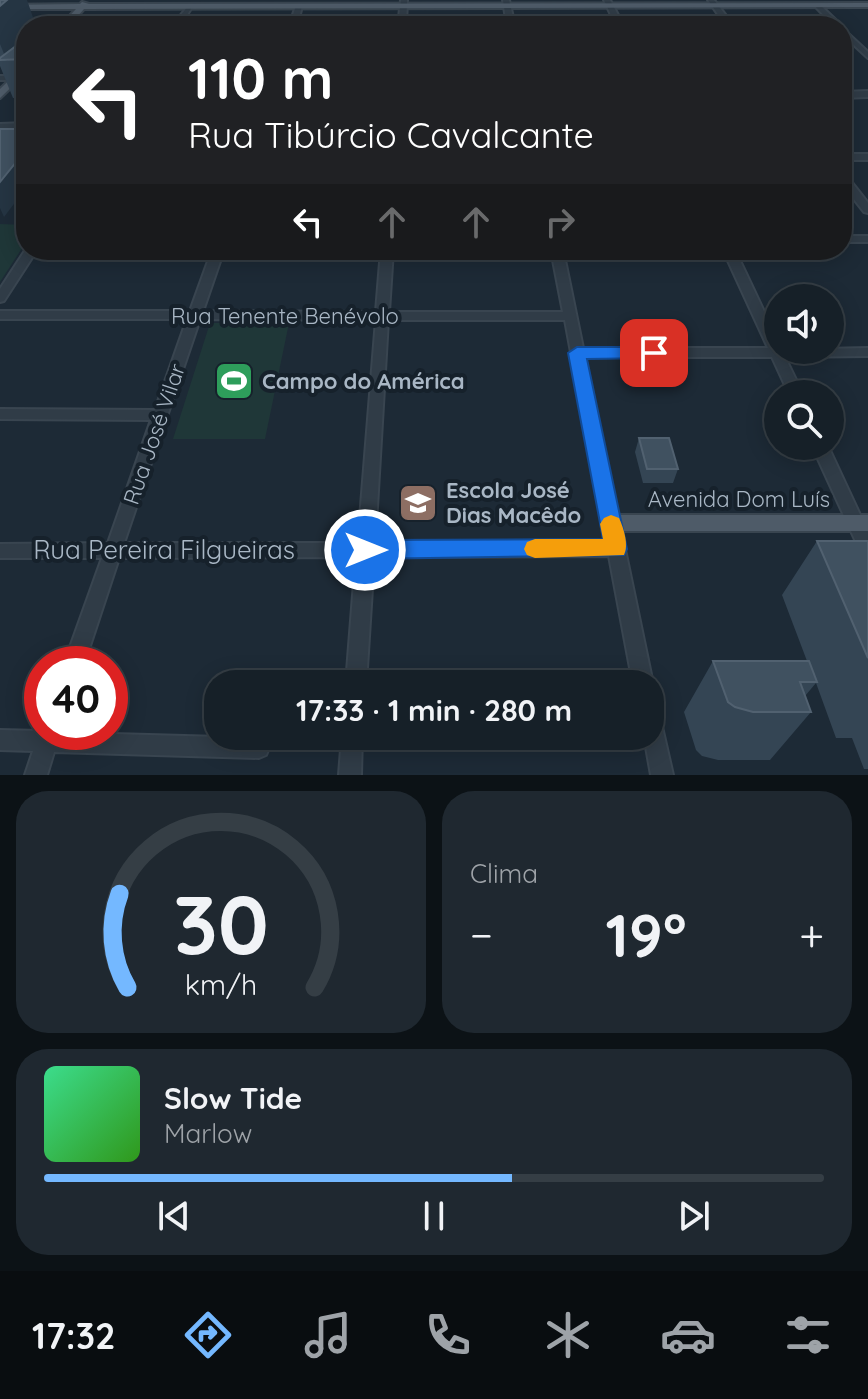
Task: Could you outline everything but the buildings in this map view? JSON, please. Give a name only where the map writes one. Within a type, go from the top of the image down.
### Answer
[{"type":"main road","points":[[175,0],[241,3],[868,4]]},
{"type":"main road","points":[[4,5],[83,3],[189,7],[300,3]]},
{"type":"main road","points":[[0,88],[13,78]]},
{"type":"main road","points":[[0,95],[13,78]]},
{"type":"main road","name":"Avenida Dom Luís","points":[[611,523],[862,523]]},
{"type":"street","points":[[183,16],[189,7]]},
{"type":"street","points":[[852,39],[868,56]]},
{"type":"street","points":[[852,45],[868,45]]},
{"type":"street","points":[[852,190],[868,210]]},
{"type":"street","points":[[0,298],[25,260]]},
{"type":"street","name":"Rua José Vilar","points":[[80,646],[215,260]]},
{"type":"street","points":[[357,670],[386,260]]},
{"type":"street","points":[[559,260],[640,670]]},
{"type":"street","points":[[734,260],[764,324]]},
{"type":"street","name":"Rua Tenente Benévolo","points":[[0,315],[569,316]]},
{"type":"street","points":[[577,353],[764,352]]},
{"type":"street","points":[[844,352],[868,352]]},
{"type":"street","points":[[0,414],[160,415]]},
{"type":"street","points":[[828,460],[862,523],[868,550]]},
{"type":"street","name":"Rua Pereira Filgueiras","points":[[0,551],[616,549]]},
{"type":"street","points":[[0,740],[24,738]]},
{"type":"street","points":[[128,741],[204,745]]},
{"type":"street","points":[[36,775],[44,750]]},
{"type":"street","points":[[350,775],[351,750]]},
{"type":"street","points":[[657,750],[662,775]]},
{"type":"green space","points":[[0,224],[16,225],[16,257],[0,282]]},
{"type":"green space","name":"Campo do América","points":[[210,323],[289,323],[265,439],[173,439]]},
{"type":"slow traffic","points":[[535,549],[616,549],[611,524]]},
{"type":"place","name":"Campo do América","points":[[234,381]]},
{"type":"place","name":"Escola José Dias Macêdo","points":[[418,503]]},
{"type":"route","points":[[365,550],[616,549],[577,353],[654,353]]}]
